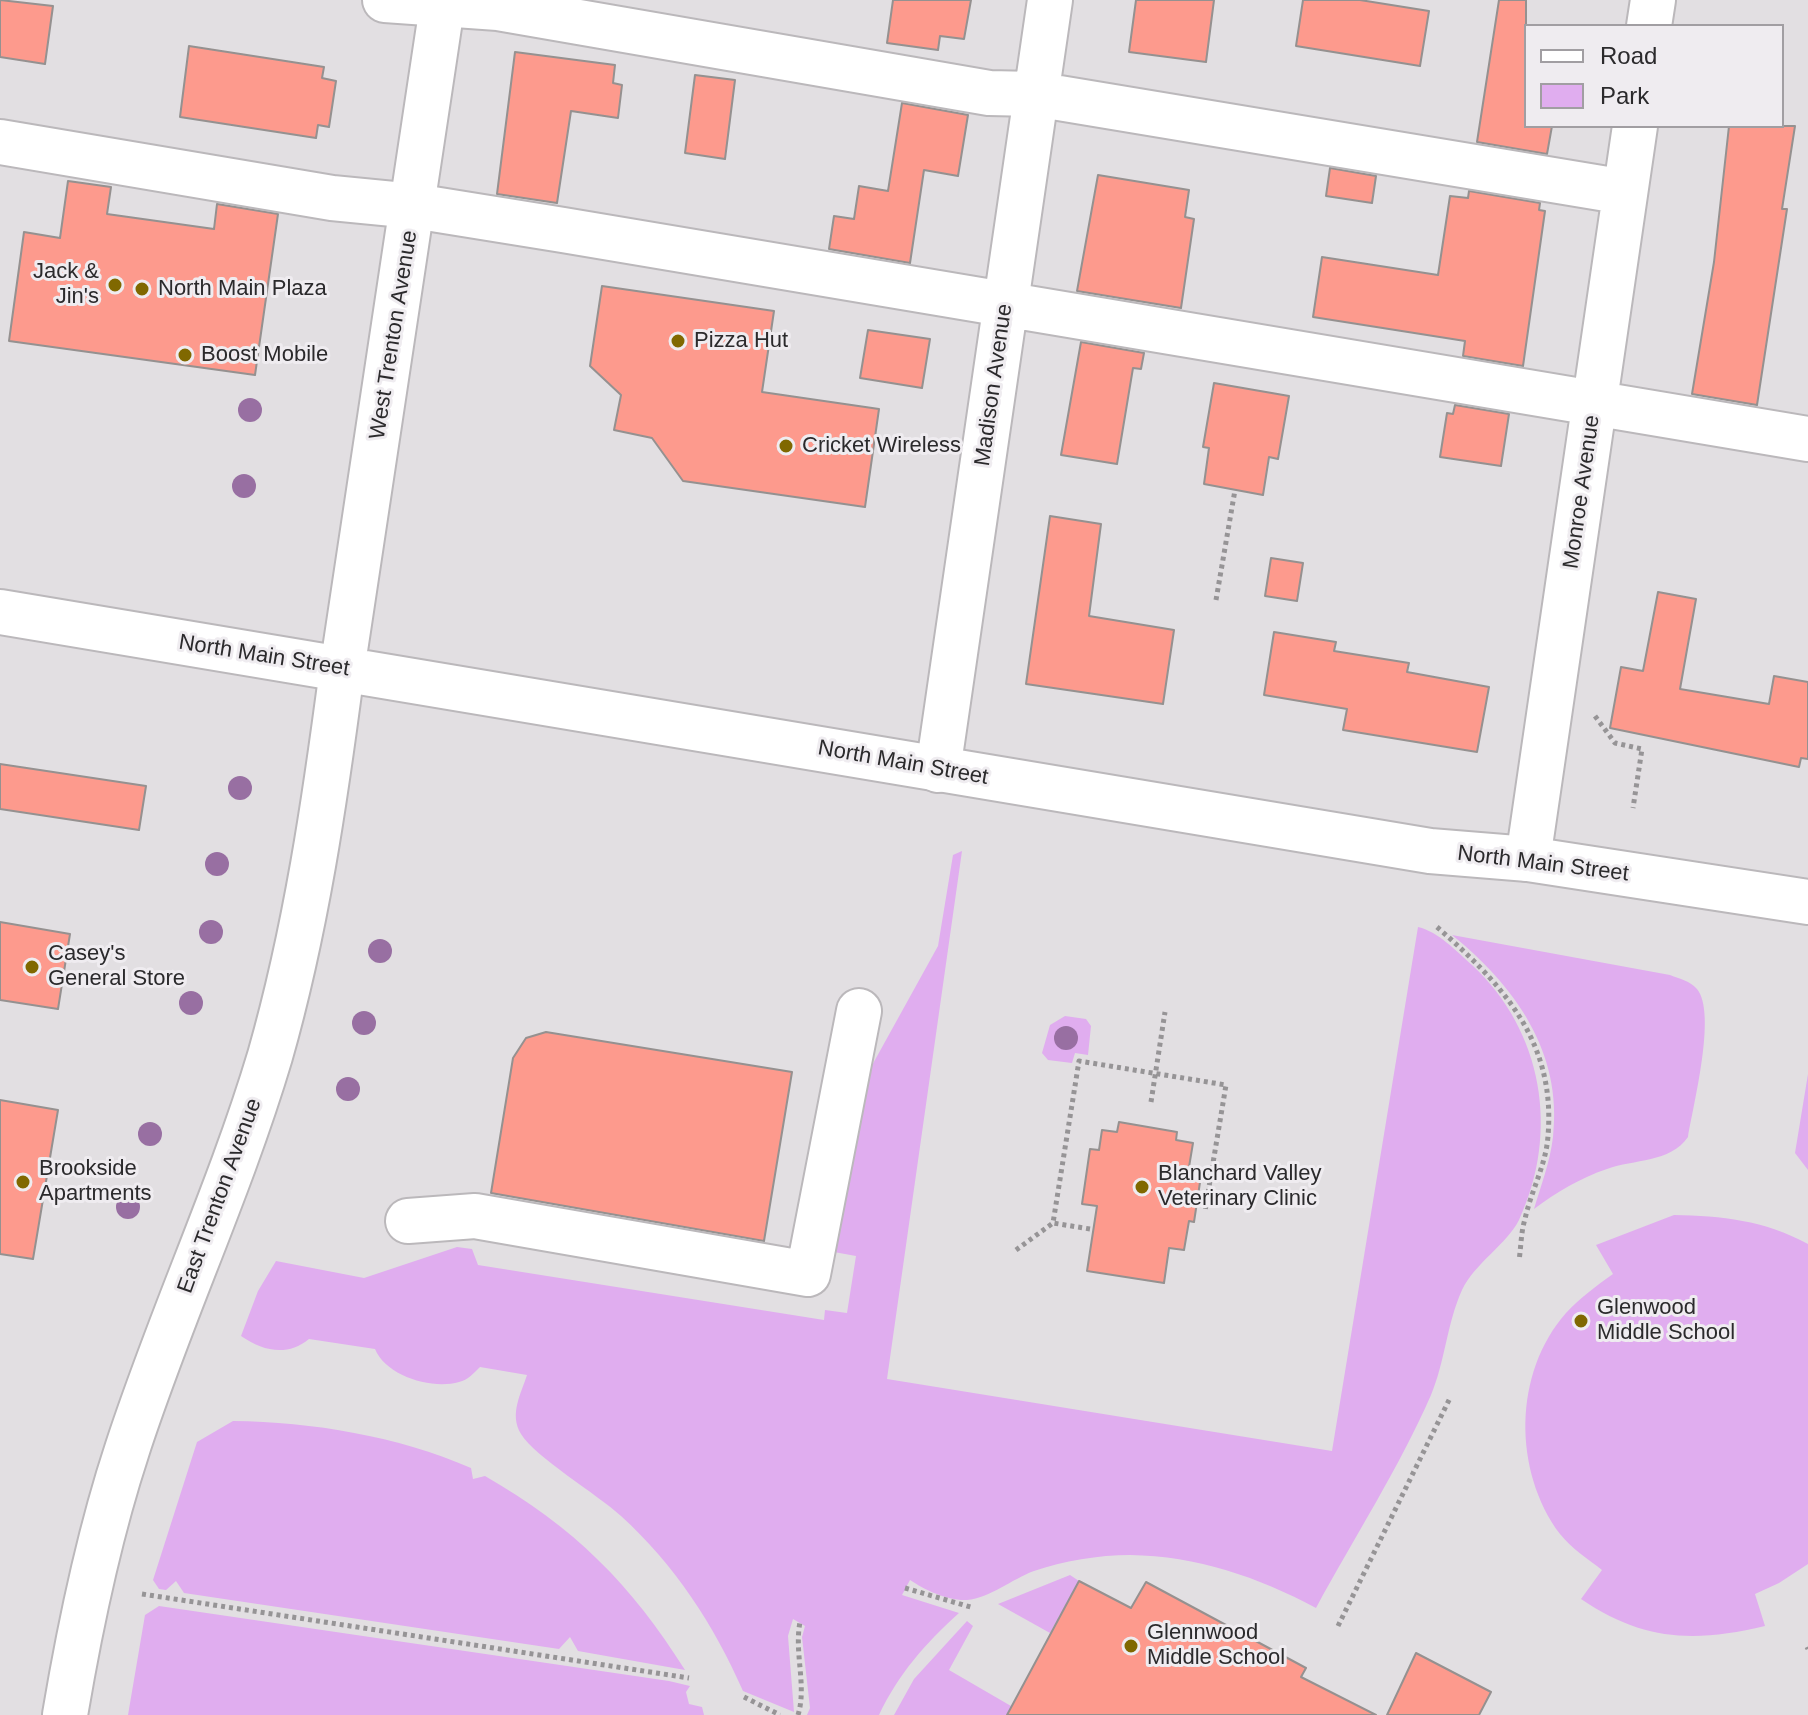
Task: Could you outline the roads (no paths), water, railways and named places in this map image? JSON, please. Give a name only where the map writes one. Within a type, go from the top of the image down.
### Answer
[{"type":"street","points":[[385,0],[498,8],[989,93],[1035,94],[1625,192]]},
{"type":"street","name":"Madison Avenue","points":[[938,770],[1050,0]]},
{"type":"street","points":[[1649,24],[1653,0]]},
{"type":"street","name":"West Trenton Avenue","points":[[342,670],[443,2]]},
{"type":"street","name":"Monroe Avenue","points":[[1528,859],[1635,128]]},
{"type":"street","points":[[0,142],[332,198],[414,206],[958,299],[1005,303],[1808,439]]},
{"type":"street","name":"North Main Street","points":[[0,612],[1430,851],[1528,859],[1808,902]]},
{"type":"street","name":"East Trenton Avenue","points":[[65,1715],[96,1564],[126,1450],[270,1056],[297,946],[324,810],[342,670]]},
{"type":"street","points":[[408,1221],[475,1216],[808,1274],[859,1011]]},
{"type":"place","name":"Jack & Jin's","points":[[115,285]]},
{"type":"place","name":"North Main Plaza","points":[[142,289]]},
{"type":"place","name":"Pizza Hut","points":[[678,341]]},
{"type":"place","name":"Boost Mobile","points":[[185,355]]},
{"type":"place","name":"Cricket Wireless","points":[[786,446]]},
{"type":"place","name":"Casey's General Store","points":[[32,967]]},
{"type":"place","name":"Brookside Apartments","points":[[23,1182]]},
{"type":"place","name":"Blanchard Valley Veterinary Clinic","points":[[1142,1187]]},
{"type":"place","name":"Glenwood Middle School","points":[[1581,1321]]},
{"type":"place","name":"Glennwood Middle School","points":[[1131,1646]]}]
